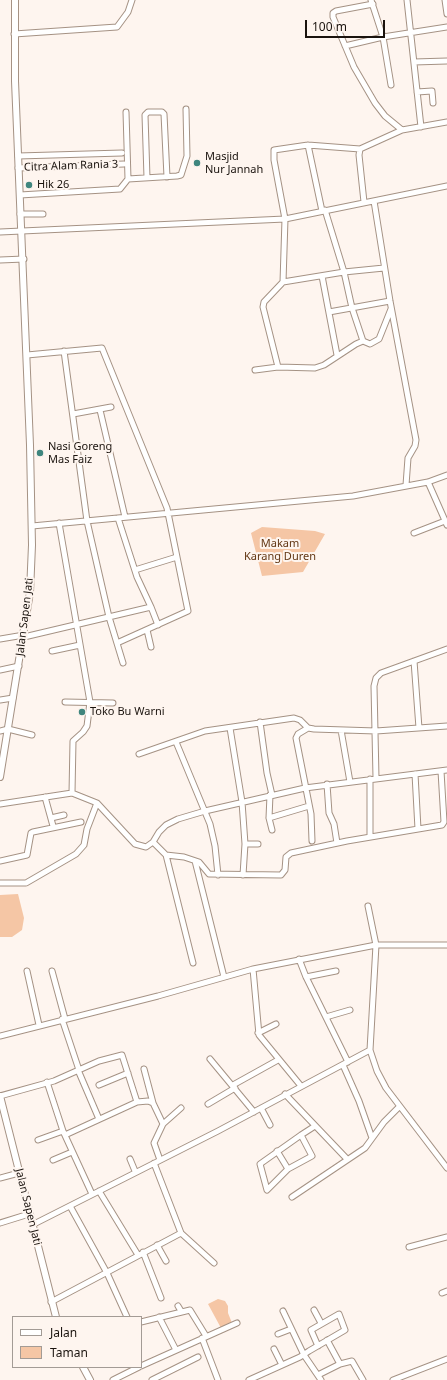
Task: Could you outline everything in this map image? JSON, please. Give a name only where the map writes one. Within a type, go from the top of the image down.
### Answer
[{"type":"street","name":"Jalan Sapen Jati","points":[[0,775],[3,740],[8,729],[30,592],[32,526],[24,259],[18,168],[14,0]]},
{"type":"street","points":[[14,34],[116,27],[128,12],[132,0]]},
{"type":"street","points":[[407,0],[421,127]]},
{"type":"street","points":[[445,0],[447,14]]},
{"type":"street","points":[[391,85],[383,37],[372,2],[333,13],[354,66],[375,104],[385,116],[402,130]]},
{"type":"street","points":[[345,46],[383,37],[447,27]]},
{"type":"street","points":[[414,62],[447,61]]},
{"type":"street","points":[[417,92],[432,91],[434,103]]},
{"type":"street","points":[[128,179],[167,177],[180,174],[187,156],[186,109]]},
{"type":"street","points":[[20,194],[114,190],[125,185],[128,179],[126,112]]},
{"type":"street","points":[[147,178],[145,115],[148,112],[162,112],[164,114],[167,177]]},
{"type":"street","points":[[283,282],[286,219],[274,160],[274,150],[308,145],[360,148],[402,130],[447,122]]},
{"type":"street","points":[[308,145],[324,210],[344,272],[352,308],[363,341],[370,344],[379,339],[391,309]]},
{"type":"street","points":[[360,148],[359,155],[364,202]]},
{"type":"street","name":"Citra Alam Rania 3","points":[[18,156],[122,153]]},
{"type":"street","name":"Citra Alam Rania 3","points":[[18,168],[124,164]]},
{"type":"street","points":[[0,232],[286,219],[447,186]]},
{"type":"street","points":[[374,201],[391,309],[416,440],[415,446],[408,458],[406,485]]},
{"type":"street","points":[[20,214],[44,214]]},
{"type":"street","points":[[0,260],[24,259]]},
{"type":"street","points":[[278,367],[263,307],[264,302],[283,282],[344,272],[384,268]]},
{"type":"street","points":[[322,276],[337,356]]},
{"type":"street","points":[[329,312],[390,301]]},
{"type":"street","points":[[255,370],[278,367],[315,368],[324,365],[363,341]]},
{"type":"street","points":[[27,355],[102,348],[168,513],[188,611],[117,643]]},
{"type":"street","points":[[64,351],[87,521],[109,617],[123,663]]},
{"type":"street","points":[[73,414],[86,409],[100,410],[111,407]]},
{"type":"street","points":[[100,410],[125,517]]},
{"type":"street","points":[[32,526],[353,496],[428,482],[447,475]]},
{"type":"street","points":[[414,533],[446,523],[428,482]]},
{"type":"street","points":[[118,518],[135,570],[158,625]]},
{"type":"street","points":[[59,523],[90,702],[87,726],[73,741],[72,793]]},
{"type":"street","points":[[135,570],[177,557]]},
{"type":"street","points":[[0,639],[24,636],[151,607]]},
{"type":"street","points":[[147,630],[151,647]]},
{"type":"street","points":[[52,651],[80,645]]},
{"type":"street","points":[[376,778],[374,686],[376,678],[381,673],[447,649]]},
{"type":"street","points":[[414,661],[419,728]]},
{"type":"street","points":[[0,670],[19,666]]},
{"type":"street","points":[[0,700],[13,698]]},
{"type":"street","points":[[65,702],[113,703]]},
{"type":"street","points":[[139,754],[205,731],[260,722],[294,718],[300,720],[308,728]]},
{"type":"street","points":[[260,722],[271,795],[270,818],[272,830]]},
{"type":"street","points":[[312,840],[310,806],[305,788],[296,738],[298,734],[308,728],[376,731],[447,726]]},
{"type":"street","points":[[230,728],[242,802],[245,844],[243,875]]},
{"type":"street","points":[[0,731],[8,729],[32,735]]},
{"type":"street","points":[[341,730],[350,782]]},
{"type":"street","points":[[176,742],[205,811],[215,846],[218,875]]},
{"type":"street","points":[[0,804],[72,793],[97,803],[124,834],[139,846],[146,847],[153,842],[159,832],[166,825],[178,819],[205,811],[271,795],[326,784],[447,770]]},
{"type":"street","points":[[166,855],[174,855],[202,864],[208,874],[281,875],[285,870],[285,860],[289,854],[338,843],[443,824],[441,771]]},
{"type":"street","points":[[415,774],[418,829]]},
{"type":"street","points":[[370,779],[370,837]]},
{"type":"street","points":[[326,784],[329,813],[336,830],[338,843]]},
{"type":"street","points":[[45,797],[53,826]]},
{"type":"street","points":[[0,883],[26,883],[76,854],[84,845],[87,829],[97,803]]},
{"type":"street","points":[[270,818],[310,806]]},
{"type":"street","points":[[50,818],[64,816]]},
{"type":"street","points":[[0,861],[25,856],[29,851],[32,833],[53,826],[81,822]]},
{"type":"street","points":[[153,842],[166,855],[193,964]]},
{"type":"street","points":[[245,844],[258,844]]},
{"type":"street","points":[[195,861],[224,977]]},
{"type":"street","points":[[368,906],[376,945],[370,1050],[383,1084],[399,1107],[447,1168]]},
{"type":"street","points":[[0,1036],[186,988],[253,969],[299,959],[376,945],[447,945]]},
{"type":"street","points":[[299,959],[306,977],[348,1062]]},
{"type":"street","points":[[253,969],[258,1033],[278,1060],[301,1086]]},
{"type":"street","points":[[27,971],[39,1025]]},
{"type":"street","points":[[52,971],[78,1070],[99,1119]]},
{"type":"street","points":[[306,977],[336,971]]},
{"type":"street","points":[[326,1017],[350,1010]]},
{"type":"street","points":[[258,1033],[276,1024]]},
{"type":"street","points":[[32,1225],[221,1130],[285,1094],[370,1050]]},
{"type":"street","points":[[0,1096],[47,1082],[99,1061],[122,1055],[137,1102]]},
{"type":"street","points":[[210,1059],[254,1112]]},
{"type":"street","points":[[208,1104],[278,1060]]},
{"type":"street","points":[[343,1065],[359,1101],[372,1138]]},
{"type":"street","points":[[144,1069],[153,1103],[163,1124]]},
{"type":"street","points":[[99,1085],[128,1073]]},
{"type":"street","points":[[47,1082],[64,1133],[92,1194]]},
{"type":"street","points":[[285,1094],[347,1159]]},
{"type":"street","name":"Jalan Sapen Jati","points":[[0,1096],[56,1316]]},
{"type":"street","points":[[38,1140],[64,1133],[137,1102],[148,1101],[153,1103]]},
{"type":"street","points":[[292,1197],[365,1148],[384,1122],[399,1107]]},
{"type":"street","points":[[160,1160],[154,1144],[163,1124],[181,1108]]},
{"type":"street","points":[[261,1108],[270,1125]]},
{"type":"street","points":[[301,1134],[312,1156],[288,1170],[269,1189],[267,1189],[259,1166],[277,1151],[301,1134],[315,1126]]},
{"type":"street","points":[[277,1151],[288,1170]]},
{"type":"street","points":[[53,1160],[72,1152]]},
{"type":"street","points":[[130,1159],[135,1172]]},
{"type":"street","points":[[154,1163],[181,1233],[214,1263]]},
{"type":"street","points":[[0,1178],[19,1173]]},
{"type":"street","points":[[99,1191],[140,1254],[161,1298]]},
{"type":"street","points":[[70,1206],[107,1273],[127,1316]]},
{"type":"street","points":[[0,1223],[29,1214]]},
{"type":"street","points":[[51,1302],[181,1233]]},
{"type":"street","points":[[410,1247],[447,1237]]},
{"type":"street","points":[[157,1245],[166,1262]]},
{"type":"street","points":[[178,1306],[181,1311]]},
{"type":"street","points":[[142,1322],[181,1311],[192,1310],[204,1337],[218,1380]]},
{"type":"street","points":[[314,1310],[321,1323]]},
{"type":"street","points":[[283,1311],[304,1355],[320,1378],[340,1364],[352,1361],[363,1380]]},
{"type":"street","points":[[249,1380],[304,1355],[318,1346],[327,1340],[346,1328],[338,1314],[310,1330],[318,1346]]},
{"type":"street","points":[[159,1317],[176,1350]]},
{"type":"street","points":[[142,1366],[237,1322]]},
{"type":"street","points":[[278,1334],[291,1329]]},
{"type":"street","points":[[327,1340],[340,1364]]},
{"type":"street","points":[[274,1349],[282,1365]]},
{"type":"street","points":[[152,1380],[198,1357]]},
{"type":"street","points":[[393,1380],[447,1359]]},
{"type":"street","points":[[84,1368],[90,1380]]},
{"type":"street","points":[[113,1380],[138,1368]]},
{"type":"street","points":[[264,1373],[266,1380]]},
{"type":"green space","name":"Makam Karang Duren","points":[[262,527],[315,531],[325,534],[303,572],[262,576],[251,533]]},
{"type":"green space","points":[[18,894],[24,918],[22,930],[12,937],[0,937],[0,895]]},
{"type":"green space","points":[[218,1299],[225,1301],[228,1306],[228,1313],[232,1323],[221,1328],[208,1304]]},
{"type":"place","name":"Masjid Nur Jannah","points":[[197,163]]},
{"type":"place","name":"Hik 26","points":[[29,185]]},
{"type":"place","name":"Nasi Goreng Mas Faiz","points":[[40,453]]},
{"type":"place","name":"Toko Bu Warni","points":[[82,712]]}]
